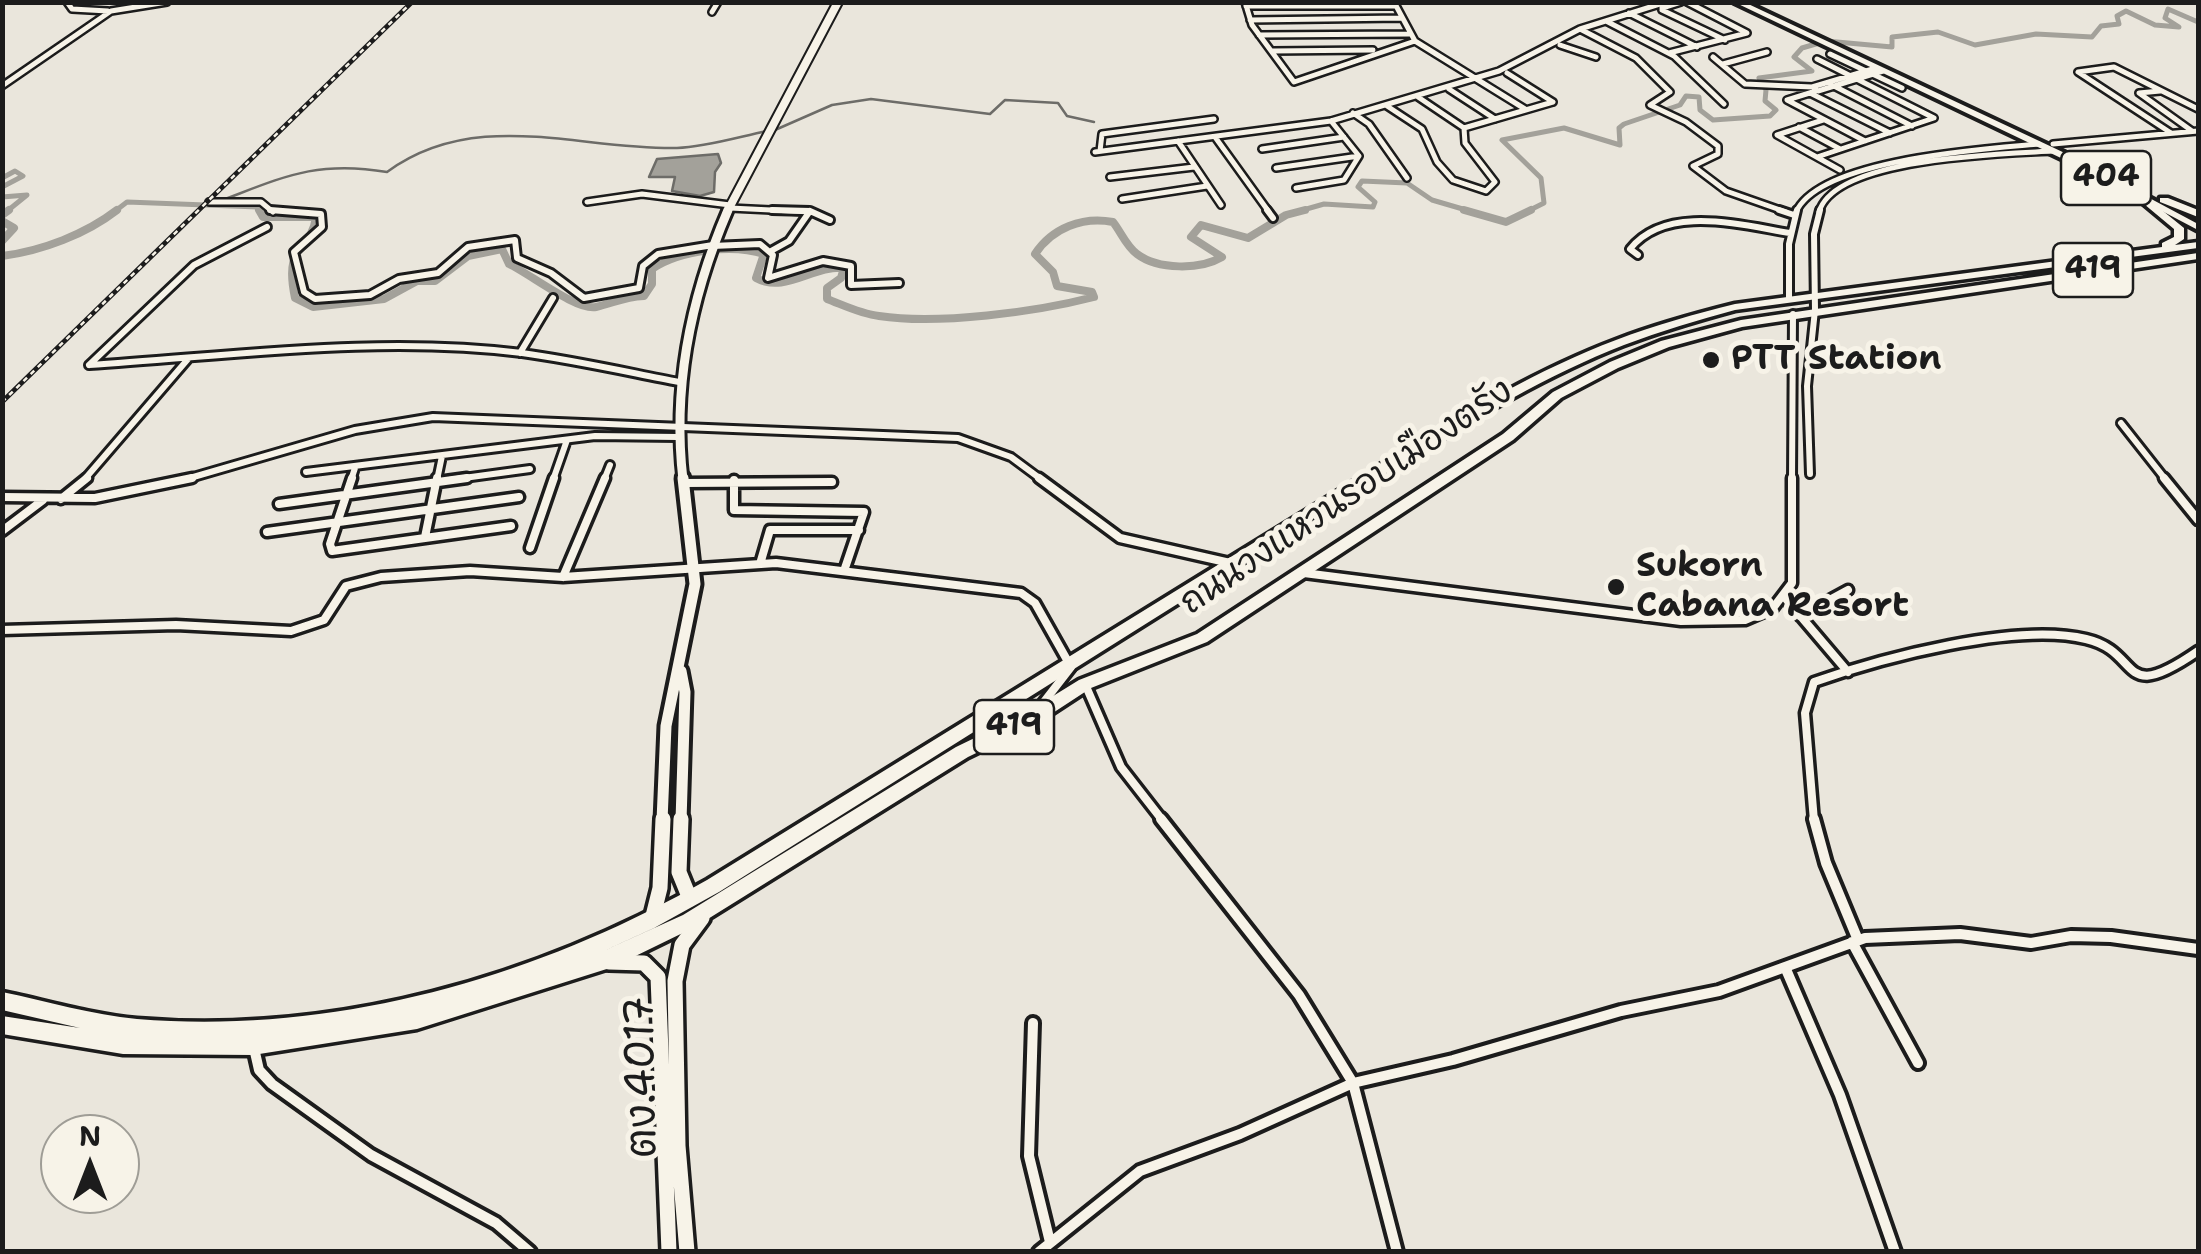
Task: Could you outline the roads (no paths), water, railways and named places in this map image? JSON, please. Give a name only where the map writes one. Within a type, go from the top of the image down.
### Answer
[{"type":"highway","points":[[2128,254],[2172,244],[2180,235],[2173,220],[2142,197]]},
{"type":"highway","points":[[2164,200],[2198,216]]},
{"type":"highway","name":"ถนนวงแหวนรอบเมืองตรัง","points":[[1814,303],[2198,245]]},
{"type":"highway","name":"ถนนวงแหวนรอบเมืองตรัง","points":[[2,1001],[134,1028],[262,1029],[401,1009],[542,969],[690,899],[1072,667],[1404,455],[1604,347],[1689,317],[2194,256]]},
{"type":"highway","name":"ถนนวงแหวนรอบเมืองตรัง","points":[[2,1025],[123,1044],[253,1045],[417,1020],[606,961],[707,910],[962,752],[1030,719],[1086,684],[1202,638],[1508,437],[1557,395],[1665,344],[1791,306]]},
{"type":"main road","name":"404","points":[[1737,2],[1824,40]]},
{"type":"main road","name":"404","points":[[1750,2],[1875,71],[2053,147],[2198,226]]},
{"type":"main road","name":"404","points":[[1838,50],[2164,200]]},
{"type":"street","points":[[68,2],[72,9],[111,11],[167,2]]},
{"type":"street","points":[[712,12],[718,2]]},
{"type":"street","points":[[652,920],[660,888],[666,726],[681,671],[695,584],[678,437],[679,382],[712,246],[838,2]]},
{"type":"street","points":[[1657,7],[1666,2]]},
{"type":"street","points":[[1352,115],[1449,89],[1514,65],[1582,30],[1657,7],[1684,2],[1748,32],[1668,53]]},
{"type":"street","points":[[1415,41],[1294,82],[1259,36],[1246,4],[1395,4],[1415,41],[1525,110]]},
{"type":"street","points":[[1657,7],[1725,40]]},
{"type":"street","points":[[2,86],[111,11]]},
{"type":"street","points":[[1632,14],[1697,47]]},
{"type":"street","points":[[1250,20],[1402,18]]},
{"type":"street","points":[[1607,22],[1668,53],[1724,104]]},
{"type":"street","points":[[1214,119],[1102,134],[1098,152],[1332,122],[1507,72],[1582,30]]},
{"type":"street","points":[[1582,30],[1636,58],[1664,84],[1670,95],[1650,106],[1686,122],[1718,146],[1718,154],[1693,166],[1712,183],[1794,215]]},
{"type":"street","points":[[1259,36],[1409,34]]},
{"type":"street","points":[[1560,44],[1596,57]]},
{"type":"street","points":[[1272,51],[1383,50]]},
{"type":"street","points":[[1723,64],[1767,52]]},
{"type":"street","points":[[1712,57],[1742,83],[1813,90],[1890,133]]},
{"type":"street","points":[[1816,158],[1934,117],[1817,59]]},
{"type":"street","points":[[2171,133],[2078,72],[2114,67],[2198,108]]},
{"type":"street","points":[[1865,141],[1787,100],[1875,71],[1902,88]]},
{"type":"street","points":[[1464,128],[1553,100],[1507,72]]},
{"type":"street","points":[[1831,84],[1912,126]]},
{"type":"street","points":[[1449,89],[1495,119]]},
{"type":"street","points":[[2164,91],[2139,92],[2196,131]]},
{"type":"street","points":[[1387,106],[1422,129],[1427,147],[1453,182],[1464,189],[1486,192],[1496,182],[1466,143],[1464,128],[1418,97]]},
{"type":"street","points":[[1352,115],[1368,124],[1407,178]]},
{"type":"street","points":[[1200,120],[1273,218]]},
{"type":"street","points":[[1823,120],[1778,136],[1840,170]]},
{"type":"street","points":[[1332,122],[1360,156]]},
{"type":"street","points":[[1798,127],[1840,150]]},
{"type":"street","points":[[1810,474],[1807,386],[1816,220],[1829,197],[1905,165],[2196,131]]},
{"type":"street","points":[[1262,149],[1344,137]]},
{"type":"street","points":[[1178,141],[1221,205]]},
{"type":"street","points":[[1304,573],[1712,624],[1743,621],[1768,612],[1786,599],[1793,565],[1790,233],[1794,215],[1808,194],[1886,162],[2039,144]]},
{"type":"street","points":[[1276,168],[1360,156]]},
{"type":"street","points":[[1296,188],[1344,180],[1360,156]]},
{"type":"street","points":[[1110,177],[1194,167]]},
{"type":"street","points":[[1122,198],[1206,186]]},
{"type":"street","points":[[587,202],[642,194],[810,212],[830,220]]},
{"type":"street","points":[[209,202],[261,202],[274,213],[321,214],[322,227],[294,252],[304,292],[316,298],[370,295],[399,279],[438,272],[468,247],[506,240],[515,240],[517,258],[551,273],[584,298],[618,288],[639,288],[644,266],[658,254],[755,244],[771,251]]},
{"type":"street","points":[[771,251],[789,241],[810,212]]},
{"type":"street","points":[[1638,255],[1630,249],[1634,240],[1666,221],[1790,233]]},
{"type":"street","points":[[266,227],[194,265],[89,365],[354,349],[520,353],[679,382]]},
{"type":"street","points":[[771,251],[768,278],[832,261],[851,266],[851,285],[899,283]]},
{"type":"street","points":[[520,353],[553,298]]},
{"type":"street","points":[[61,499],[90,474],[188,359]]},
{"type":"street","points":[[2,497],[61,499],[154,488],[405,420],[678,424],[958,438],[1011,458],[1120,538],[1234,564]]},
{"type":"street","points":[[2121,423],[2198,520]]},
{"type":"street","points":[[306,472],[567,440],[678,437]]},
{"type":"street","points":[[530,548],[567,440]]},
{"type":"street","points":[[425,538],[442,456]]},
{"type":"street","points":[[563,578],[610,465]]},
{"type":"street","points":[[355,468],[336,522],[332,550],[511,526]]},
{"type":"street","points":[[279,504],[530,469]]},
{"type":"street","points":[[685,484],[734,480],[832,482]]},
{"type":"street","points":[[734,480],[734,510],[864,512],[844,568]]},
{"type":"street","points":[[267,532],[519,496]]},
{"type":"street","points":[[2,531],[43,500]]},
{"type":"street","points":[[760,564],[770,530],[859,530]]},
{"type":"street","points":[[2,630],[176,625],[231,632],[292,630],[324,620],[346,586],[381,577],[470,571],[563,578],[760,564],[844,568],[1021,593],[1035,604],[1072,667],[1030,719]]},
{"type":"street","points":[[1800,616],[1810,607],[1848,590]]},
{"type":"street","points":[[1786,599],[1848,672]]},
{"type":"street","points":[[1918,1063],[1855,941],[1821,857],[1806,798],[1805,696],[1814,682],[2031,636],[2095,642],[2127,670],[2147,676],[2165,673],[2198,651]]},
{"type":"street","points":[[681,671],[685,692],[679,872],[682,888],[690,899]]},
{"type":"street","points":[[1086,684],[1120,767],[1300,995],[1353,1084],[1396,1252]]},
{"type":"street","name":"ตง.4017","points":[[687,1252],[679,1160],[675,982],[682,945],[707,910]]},
{"type":"street","points":[[1040,1252],[1140,1171],[1240,1134],[1353,1084],[1453,1060],[1621,1010],[1719,992],[1855,941],[1884,935],[1960,934],[2031,943],[2071,936],[2198,949]]},
{"type":"street","name":"ตง.4017","points":[[606,961],[644,963],[658,977],[668,1252]]},
{"type":"street","points":[[1785,966],[1840,1095],[1895,1252]]},
{"type":"street","points":[[1033,1023],[1028,1156],[1050,1242]]},
{"type":"street","points":[[253,1045],[259,1070],[272,1084],[371,1154],[496,1223],[530,1252]]},
{"type":"waterway","points":[[1526,212],[1544,203],[1541,178],[1502,140],[1564,128],[1620,145],[1619,128],[1624,124],[1680,105],[1686,96],[1699,97],[1700,110],[1713,120],[1770,116],[1776,110],[1765,101],[1766,90],[1759,78],[1812,71],[1794,57],[1802,48],[1826,41],[1892,47],[1892,37],[1938,32],[1975,45],[2036,34],[2092,37],[2101,26],[2119,24],[2117,16],[2126,11],[2155,25],[2179,27],[2165,18],[2168,9],[2198,22]]},
{"type":"waterway","points":[[775,130],[832,105],[871,99],[990,114],[1005,100],[1058,103],[1067,116],[1094,122]]},
{"type":"waterway","points":[[209,205],[316,170],[387,172],[421,152],[456,141],[492,136],[677,148],[767,131]]},
{"type":"waterway","points":[[2,178],[15,171],[23,176],[2,187]]},
{"type":"waterway","points":[[1296,212],[1324,204],[1373,207],[1375,202],[1358,187],[1362,181],[1407,183],[1432,200],[1473,212]]},
{"type":"waterway","points":[[2,197],[27,195],[6,212]]},
{"type":"waterway","points":[[114,212],[127,202],[258,207],[261,212]]},
{"type":"waterway","points":[[2,215],[9,210]]},
{"type":"waterway","points":[[2,256],[63,240],[117,210]]},
{"type":"waterway","points":[[259,210],[263,217],[316,217],[309,237],[295,257],[292,280],[295,298],[313,307],[384,299],[417,281],[435,281],[468,256],[502,249],[509,264],[566,298],[596,307],[644,296],[652,284],[652,269],[664,262],[691,253],[737,249],[764,254],[756,278],[778,283],[844,268],[841,278],[827,288],[827,299],[872,315],[929,319],[1016,312],[1094,297],[1092,292],[1057,286],[1053,272],[1035,254],[1050,237],[1069,226],[1113,222],[1137,254],[1156,263],[1191,266],[1222,257],[1191,237],[1201,225],[1248,238],[1286,215],[1305,210]]},
{"type":"waterway","points":[[1464,210],[1506,222],[1531,210]]},
{"type":"waterway","points":[[2,221],[14,228],[2,241]]},
{"type":"railway","points":[[2,402],[412,2]]},
{"type":"place","name":"PTT Station","points":[[1711,360]]},
{"type":"place","name":"Sukorn Cabana Resort","points":[[1616,587]]}]
